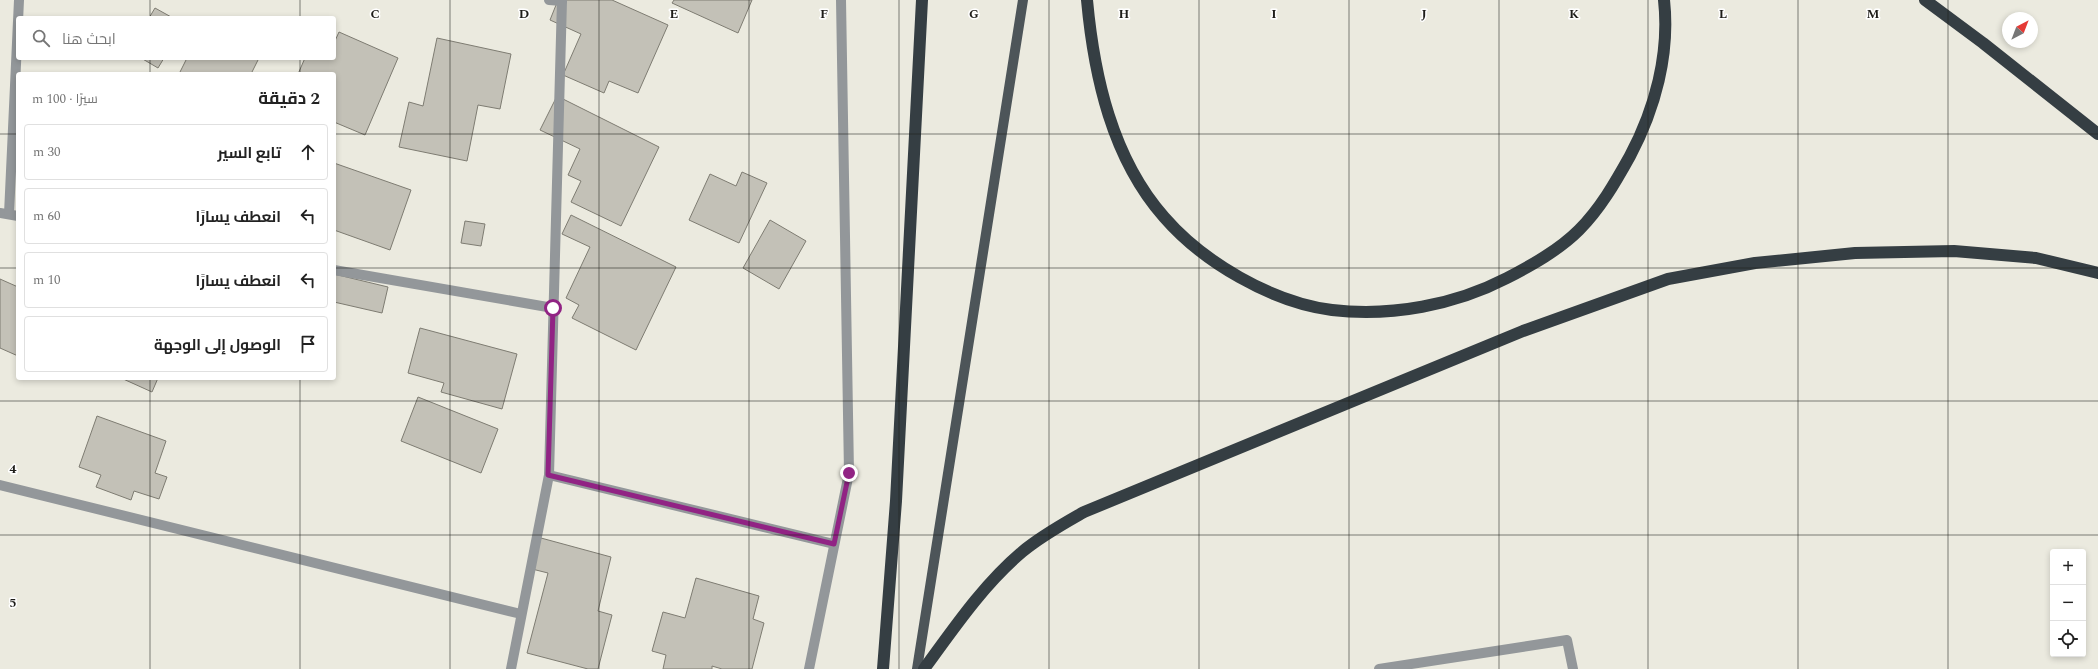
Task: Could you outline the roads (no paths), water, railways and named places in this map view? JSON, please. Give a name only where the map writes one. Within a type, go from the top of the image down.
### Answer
[{"type":"highway","points":[[883,669],[896,500],[922,0]]},
{"type":"highway","points":[[1087,0],[1091,41],[1104,102],[1121,147],[1141,186],[1163,216],[1193,245],[1215,261],[1261,287],[1297,303],[1331,310],[1363,312],[1429,306],[1491,286],[1549,254],[1577,232],[1601,205],[1636,143],[1651,109],[1660,77],[1664,41],[1664,0]]},
{"type":"highway","points":[[1925,0],[1983,43],[2098,134]]},
{"type":"highway","points":[[924,669],[977,597],[998,574],[1023,551],[1053,529],[1084,512],[1523,331],[1668,279],[1755,263],[1847,253],[1954,251],[2036,258],[2098,273]]},
{"type":"main road","points":[[918,669],[1023,0]]},
{"type":"street","points":[[18,16],[19,0]]},
{"type":"street","points":[[511,669],[548,475],[562,1],[549,0]]},
{"type":"street","points":[[810,669],[849,473],[842,0]]},
{"type":"street","points":[[9,214],[16,60]]},
{"type":"street","points":[[336,270],[553,308]]},
{"type":"street","points":[[548,475],[834,544]]},
{"type":"street","points":[[0,485],[521,614]]},
{"type":"street","points":[[1379,669],[1567,640],[1573,669]]}]
